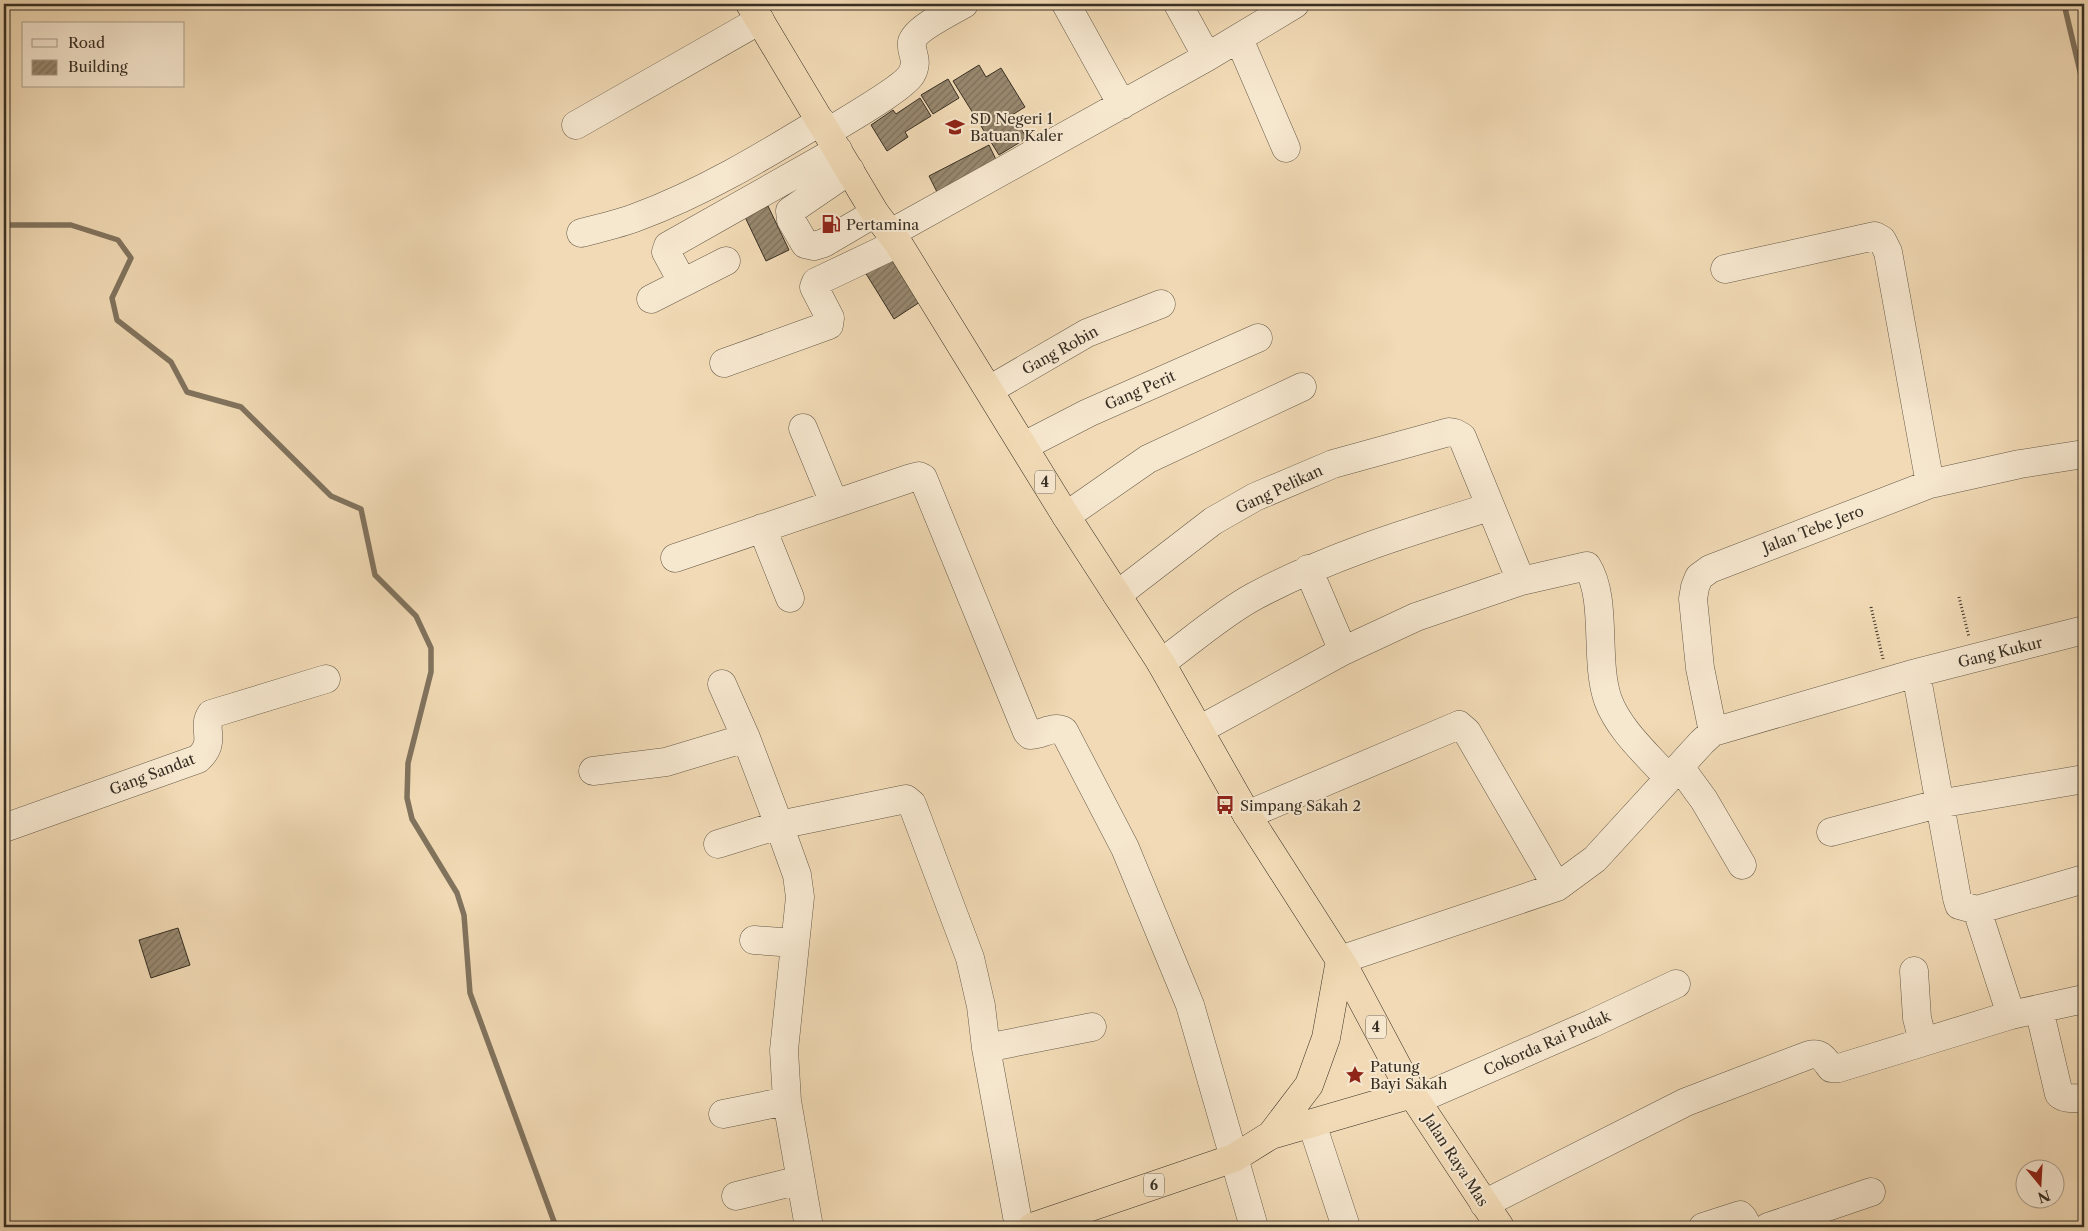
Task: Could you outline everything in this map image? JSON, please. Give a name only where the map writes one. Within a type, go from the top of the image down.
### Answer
[{"type":"highway","name":"4","points":[[754,12],[1066,516],[1161,663],[1247,815],[1340,960],[1414,1097]]},
{"type":"highway","name":"6","points":[[1272,1135],[1309,1085],[1326,1038],[1340,960]]},
{"type":"highway","name":"6","points":[[1032,1227],[1234,1158],[1272,1135],[1414,1097]]},
{"type":"highway","name":"Jalan Raya Mas","points":[[1414,1097],[1500,1227]]},
{"type":"street","points":[[683,283],[666,252],[668,246],[834,143],[910,76],[915,64],[911,43],[916,33],[964,4]]},
{"type":"street","points":[[1066,4],[1122,104]]},
{"type":"street","points":[[1178,4],[1207,57]]},
{"type":"street","points":[[724,363],[829,325],[830,318],[814,287],[816,282],[888,230],[1207,57],[1295,4]]},
{"type":"street","points":[[576,126],[754,12]]},
{"type":"street","points":[[1239,39],[1286,148]]},
{"type":"street","points":[[834,143],[790,211],[791,220],[805,244],[814,246],[888,230]]},
{"type":"street","points":[[581,233],[636,218],[692,194],[745,167],[834,143]]},
{"type":"street","points":[[1725,269],[1875,236],[1882,240],[1888,252],[1930,484]]},
{"type":"street","points":[[651,299],[726,261]]},
{"type":"street","name":"Gang Robin","points":[[989,390],[1087,332],[1161,304]]},
{"type":"street","name":"Gang Perit","points":[[1024,446],[1088,413],[1258,338]]},
{"type":"street","points":[[1066,516],[1148,459],[1302,386]]},
{"type":"street","points":[[803,428],[834,503]]},
{"type":"street","name":"Gang Pelikan","points":[[1116,595],[1213,521],[1255,497],[1334,464],[1441,434],[1455,432],[1462,437],[1490,507]]},
{"type":"street","name":"Jalan Tebe Jero","points":[[1691,755],[1700,668],[1693,599],[1699,577],[1710,569],[1930,484],[2020,464],[2084,454]]},
{"type":"street","points":[[675,558],[911,478],[919,476],[925,480],[1027,732],[1030,735],[1034,735],[1056,728],[1064,731],[1125,848],[1190,1005],[1254,1227]]},
{"type":"street","points":[[1161,663],[1251,598],[1308,569],[1368,546],[1490,507],[1521,581]]},
{"type":"street","points":[[762,528],[790,598]]},
{"type":"street","points":[[1199,730],[1343,650],[1416,617],[1521,581],[1587,566],[1594,577],[1597,594],[1604,684],[1616,718],[1691,755],[1704,800],[1742,865]]},
{"type":"street","points":[[1308,569],[1343,650]]},
{"type":"street","name":"Gang Kukur","points":[[1691,755],[1888,682],[2084,630]]},
{"type":"street","points":[[1916,674],[1938,804],[1959,905],[1977,910],[2084,879]]},
{"type":"street","name":"Gang Sandat","points":[[4,828],[198,759],[208,745],[208,722],[211,714],[326,679]]},
{"type":"street","points":[[722,684],[746,738],[798,882],[799,911],[794,943],[784,1050],[786,1100],[809,1227]]},
{"type":"street","points":[[1247,815],[1459,725],[1467,732],[1556,887]]},
{"type":"street","points":[[593,770],[666,762],[746,738]]},
{"type":"street","points":[[1340,960],[1395,943],[1556,887],[1595,859],[1691,755]]},
{"type":"street","points":[[1831,832],[1938,804],[2084,779]]},
{"type":"street","points":[[718,844],[779,825],[906,799],[909,801],[970,958],[981,1006],[986,1048],[1019,1227]]},
{"type":"street","points":[[1977,910],[2011,1015]]},
{"type":"street","points":[[754,940],[794,943]]},
{"type":"street","points":[[1914,971],[1917,1018],[1923,1042]]},
{"type":"street","name":"Cokorda Rai Pudak","points":[[1414,1097],[1591,1024],[1676,984]]},
{"type":"street","points":[[1484,1204],[1686,1102],[1809,1055],[1816,1053],[1821,1055],[1831,1068],[1835,1069],[2011,1015],[2084,999]]},
{"type":"street","points":[[2039,1009],[2059,1094],[2070,1099],[2084,1098]]},
{"type":"street","points":[[986,1048],[1092,1027]]},
{"type":"street","points":[[723,1114],[786,1100]]},
{"type":"street","points":[[1312,1124],[1346,1227]]},
{"type":"street","points":[[736,1196],[800,1180]]},
{"type":"street","points":[[1768,1227],[1871,1192]]},
{"type":"street","points":[[1703,1227],[1740,1215],[1748,1227]]},
{"type":"path","points":[[1959,597],[1975,659]]},
{"type":"path","points":[[1871,607],[1888,682]]},
{"type":"building","points":[[979,65],[986,77],[1001,68],[1025,107],[1012,115],[1027,138],[999,155],[953,81]]},
{"type":"building","points":[[948,79],[959,98],[933,114],[921,95]]},
{"type":"building","points":[[920,98],[931,116],[905,132],[908,137],[887,151],[871,125],[893,110],[896,114]]},
{"type":"building","points":[[989,145],[1000,168],[940,198],[929,176]]},
{"type":"building","points":[[768,206],[789,250],[766,261],[745,217]]},
{"type":"building","points":[[891,256],[920,302],[894,319],[865,272]]},
{"type":"building","points":[[178,928],[190,965],[151,978],[139,940]]},
{"type":"waterway","points":[[2064,4],[2084,88]]},
{"type":"waterway","points":[[4,225],[71,225],[118,240],[131,258],[112,298],[117,320],[171,362],[187,392],[241,407],[331,496],[361,509],[375,575],[416,616],[431,648],[431,672],[408,763],[407,798],[412,819],[457,893],[464,915],[470,993],[556,1227]]},
{"type":"place","name":"SD Negeri 1 Batuan Kaler","points":[[955,127]]},
{"type":"place","name":"Pertamina","points":[[831,224]]},
{"type":"place","name":"Simpang Sakah 2","points":[[1225,805]]},
{"type":"place","name":"Patung Bayi Sakah","points":[[1355,1075]]}]
